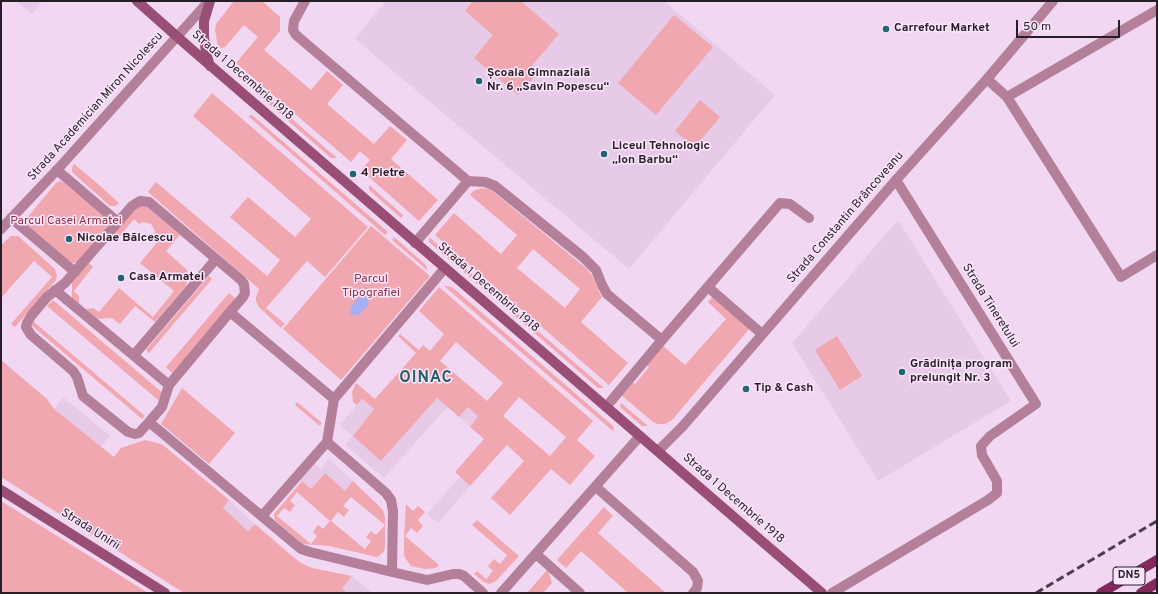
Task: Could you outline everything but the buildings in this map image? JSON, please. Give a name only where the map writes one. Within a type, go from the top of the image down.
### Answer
[{"type":"main road","name":"Strada 1 Decembrie 1918","points":[[137,1],[210,66],[822,593]]},
{"type":"main road","points":[[209,1],[204,21],[204,36],[206,53],[210,66]]},
{"type":"main road","name":"Strada Unirii","points":[[1,490],[165,593]]},
{"type":"main road","name":"DN5","points":[[1101,593],[1157,560]]},
{"type":"main road","name":"DN5","points":[[1141,593],[1157,584]]},
{"type":"street","name":"Strada Academician Miron Nicolescu","points":[[1,229],[209,1]]},
{"type":"street","points":[[305,1],[294,21],[294,30],[296,35],[468,181],[485,182],[494,186],[583,257],[596,270],[607,294],[662,340]]},
{"type":"street","name":"Strada Constantin Brâncoveanu","points":[[658,452],[683,426],[896,180],[987,79],[1053,1]]},
{"type":"street","points":[[1007,97],[1157,10]]},
{"type":"street","points":[[987,79],[1007,97],[1121,277],[1157,255]]},
{"type":"street","points":[[56,170],[118,222]]},
{"type":"street","name":"Strada Tineretului","points":[[832,593],[988,500],[997,492],[997,481],[982,455],[981,446],[990,436],[1036,404],[896,180]]},
{"type":"street","points":[[415,243],[468,181]]},
{"type":"street","points":[[140,201],[146,202],[241,280],[245,289],[243,297],[169,385],[162,407],[139,433],[135,434],[128,432],[83,396],[77,377],[73,371],[28,332],[26,327],[28,320],[47,296],[63,285],[118,222],[134,204],[140,201]]},
{"type":"street","points":[[606,407],[780,203],[790,204],[809,218]]},
{"type":"street","points":[[11,218],[75,272]]},
{"type":"street","points":[[134,355],[216,259]]},
{"type":"street","points":[[262,516],[328,442],[334,399],[445,268]]},
{"type":"street","points":[[708,287],[762,334]]},
{"type":"street","points":[[55,290],[169,385]]},
{"type":"street","points":[[230,312],[334,399]]},
{"type":"street","points":[[149,422],[303,550],[427,580],[459,574],[464,576],[483,593]]},
{"type":"street","points":[[501,593],[640,436]]},
{"type":"street","points":[[328,442],[386,493],[391,500],[393,511],[392,572]]},
{"type":"street","points":[[596,487],[693,572],[698,581],[697,588],[693,593]]},
{"type":"street","points":[[536,554],[580,593]]},
{"type":"shaded area","points":[[16,1],[38,1],[41,4],[32,14]]},
{"type":"shaded area","points":[[386,1],[664,1],[775,95],[629,269],[355,39]]},
{"type":"shaded area","name":"Grădinița program prelungit Nr. 3","points":[[898,220],[1011,401],[878,481],[792,343]]},
{"type":"shaded area","points":[[63,397],[110,436],[101,447],[54,409]]},
{"type":"shaded area","points":[[437,398],[447,407],[384,478],[345,445],[353,436],[382,460]]},
{"type":"shaded area","points":[[362,399],[374,409],[353,436],[340,425]]},
{"type":"shaded area","points":[[468,407],[479,416],[470,427],[459,417]]},
{"type":"shaded area","points":[[329,459],[353,481],[345,491],[311,489],[300,479],[314,463],[321,469]]},
{"type":"shaded area","points":[[460,477],[470,486],[438,523],[427,514]]},
{"type":"shaded area","points":[[229,500],[255,524],[248,531],[223,508]]},
{"type":"shaded area","points":[[352,576],[373,593],[348,593],[342,589]]},
{"type":"green space","points":[[234,1],[262,1],[280,17],[280,31],[264,50],[311,90],[327,71],[343,85],[327,104],[374,144],[390,126],[407,140],[391,159],[438,200],[419,221],[361,170],[370,160],[360,151],[351,162],[236,63],[258,37],[244,25],[225,47],[218,47],[215,30],[216,24]]},
{"type":"green space","points":[[473,1],[521,1],[559,34],[530,68],[537,74],[518,95],[474,58],[493,35],[465,11]]},
{"type":"green space","points":[[674,15],[713,47],[656,115],[618,83]]},
{"type":"green space","points":[[232,67],[337,158],[331,158],[232,72]]},
{"type":"green space","points":[[212,93],[368,227],[325,277],[307,261],[266,308],[285,324],[281,328],[259,307],[256,297],[259,289],[148,192],[156,182],[267,276],[280,260],[230,217],[248,197],[295,237],[311,219],[193,116]]},
{"type":"green space","points":[[700,100],[720,117],[694,148],[675,131]]},
{"type":"green space","points":[[252,115],[388,232],[385,235],[248,116]]},
{"type":"green space","points":[[74,164],[119,203],[115,206],[110,206],[72,172]]},
{"type":"green space","name":"Parcul Casei Armatei","points":[[60,181],[107,218],[109,222],[108,226],[78,262],[74,263],[70,262],[26,225],[25,222],[56,183]]},
{"type":"green space","points":[[369,185],[403,215],[401,218],[369,190]]},
{"type":"green space","points":[[482,188],[491,190],[587,269],[593,277],[602,297],[581,322],[628,363],[609,385],[435,235],[454,213],[501,254],[517,235],[470,195],[473,191]],"holes":[[[533,249],[580,289],[565,308],[517,268]]]},
{"type":"green space","points":[[140,205],[147,207],[180,235],[166,251],[187,270],[188,277],[186,286],[155,322],[135,306],[120,324],[112,318],[95,319],[72,300],[72,282],[88,262],[93,267],[74,291],[79,296],[79,303],[85,309],[93,308],[99,312],[119,288],[153,317],[174,291],[140,263],[159,240],[154,236],[155,231],[151,224],[143,222],[139,224],[134,219],[115,242],[109,237]]},
{"type":"green space","name":"Parcul Tipografiei","points":[[371,226],[430,276],[341,380],[283,329]]},
{"type":"green space","points":[[11,236],[18,236],[55,269],[57,276],[56,280],[15,327],[11,324],[52,277],[34,261],[1,298],[1,245]]},
{"type":"green space","points":[[394,237],[426,265],[427,270],[392,240]]},
{"type":"green space","points":[[429,237],[604,388],[598,388],[429,242]]},
{"type":"green space","points":[[209,276],[212,279],[149,353],[146,350]]},
{"type":"green space","points":[[444,286],[452,287],[613,426],[614,432]]},
{"type":"green space","points":[[439,287],[593,421],[577,440],[595,456],[570,485],[551,469],[510,515],[491,498],[524,461],[507,445],[470,486],[455,472],[484,439],[470,427],[478,416],[468,407],[459,417],[437,398],[381,461],[353,436],[374,409],[362,399],[357,405],[353,402],[352,392],[356,383],[375,399],[416,353],[398,336],[400,334],[419,350],[423,345],[430,351],[444,334],[419,311]],"holes":[[[456,342],[503,383],[487,401],[440,361]],[[519,397],[566,437],[550,456],[503,416]]]},
{"type":"green space","points":[[229,293],[236,299],[173,374],[166,367]]},
{"type":"green space","points":[[713,296],[750,328],[672,420],[665,424],[653,422],[620,394],[631,381],[635,384],[649,367],[645,364],[662,345],[685,365],[726,319],[708,302]]},
{"type":"green space","points":[[53,300],[164,394],[158,400],[47,306]]},
{"type":"green space","points":[[34,322],[145,416],[142,419],[31,325]]},
{"type":"green space","points":[[837,336],[862,376],[840,390],[815,350]]},
{"type":"green space","points":[[1,360],[47,399],[54,409],[114,457],[121,448],[145,440],[163,445],[229,500],[223,508],[248,531],[255,524],[301,563],[312,568],[352,576],[342,589],[348,593],[184,593],[1,477]]},
{"type":"green space","points":[[182,388],[235,433],[209,464],[161,424]]},
{"type":"green space","points":[[297,402],[322,423],[320,426],[295,405]]},
{"type":"green space","points":[[621,403],[648,426],[642,426],[620,407]]},
{"type":"green space","points":[[325,473],[345,491],[353,481],[383,510],[385,517],[385,525],[385,548],[384,551],[377,557],[329,546],[303,544],[275,520],[274,514],[302,481],[311,489]],"holes":[[[297,492],[330,521],[323,529],[318,525],[313,532],[317,536],[311,544],[277,516],[284,508],[290,512],[295,505],[290,501]],[[351,497],[385,525],[376,535],[371,531],[366,537],[371,541],[365,549],[331,521],[338,512],[344,517],[349,510],[343,506]]]},
{"type":"green space","points":[[1,501],[86,554],[148,593],[1,593]]},
{"type":"green space","points":[[406,504],[413,511],[418,506],[425,512],[418,520],[423,526],[417,533],[411,528],[405,536],[439,565],[436,568],[425,569],[411,566],[405,558],[404,536]]},
{"type":"green space","points":[[604,507],[613,516],[598,533],[666,593],[628,593],[581,551],[566,568],[557,560]]},
{"type":"green space","points":[[477,520],[519,556],[496,581],[490,584],[484,582],[474,574],[477,571],[486,579],[493,571],[488,566],[494,559],[500,564],[507,555],[472,525]]},
{"type":"green space","points":[[548,569],[552,583],[543,593],[527,593]]},
{"type":"water","points":[[360,296],[367,296],[369,304],[359,315],[353,316],[350,313],[350,308]]},
{"type":"railway","points":[[1036,593],[1157,521]]},
{"type":"place","name":"Carrefour Market","points":[[886,29]]},
{"type":"place","name":"Școala Gimnazială Nr. 6 „Savin Popescu“","points":[[479,81]]},
{"type":"place","name":"Liceul Tehnologic „Ion Barbu“","points":[[604,154]]},
{"type":"place","name":"4 Pietre","points":[[353,174]]},
{"type":"place","name":"Nicolae Bălcescu","points":[[69,239]]},
{"type":"place","name":"Casa Armatei","points":[[121,278]]},
{"type":"place","name":"Grădinița program prelungit Nr. 3","points":[[902,372]]},
{"type":"place","name":"Tip & Cash","points":[[746,389]]},
{"type":"district","name":"OINAC","points":[[426,379]]}]
